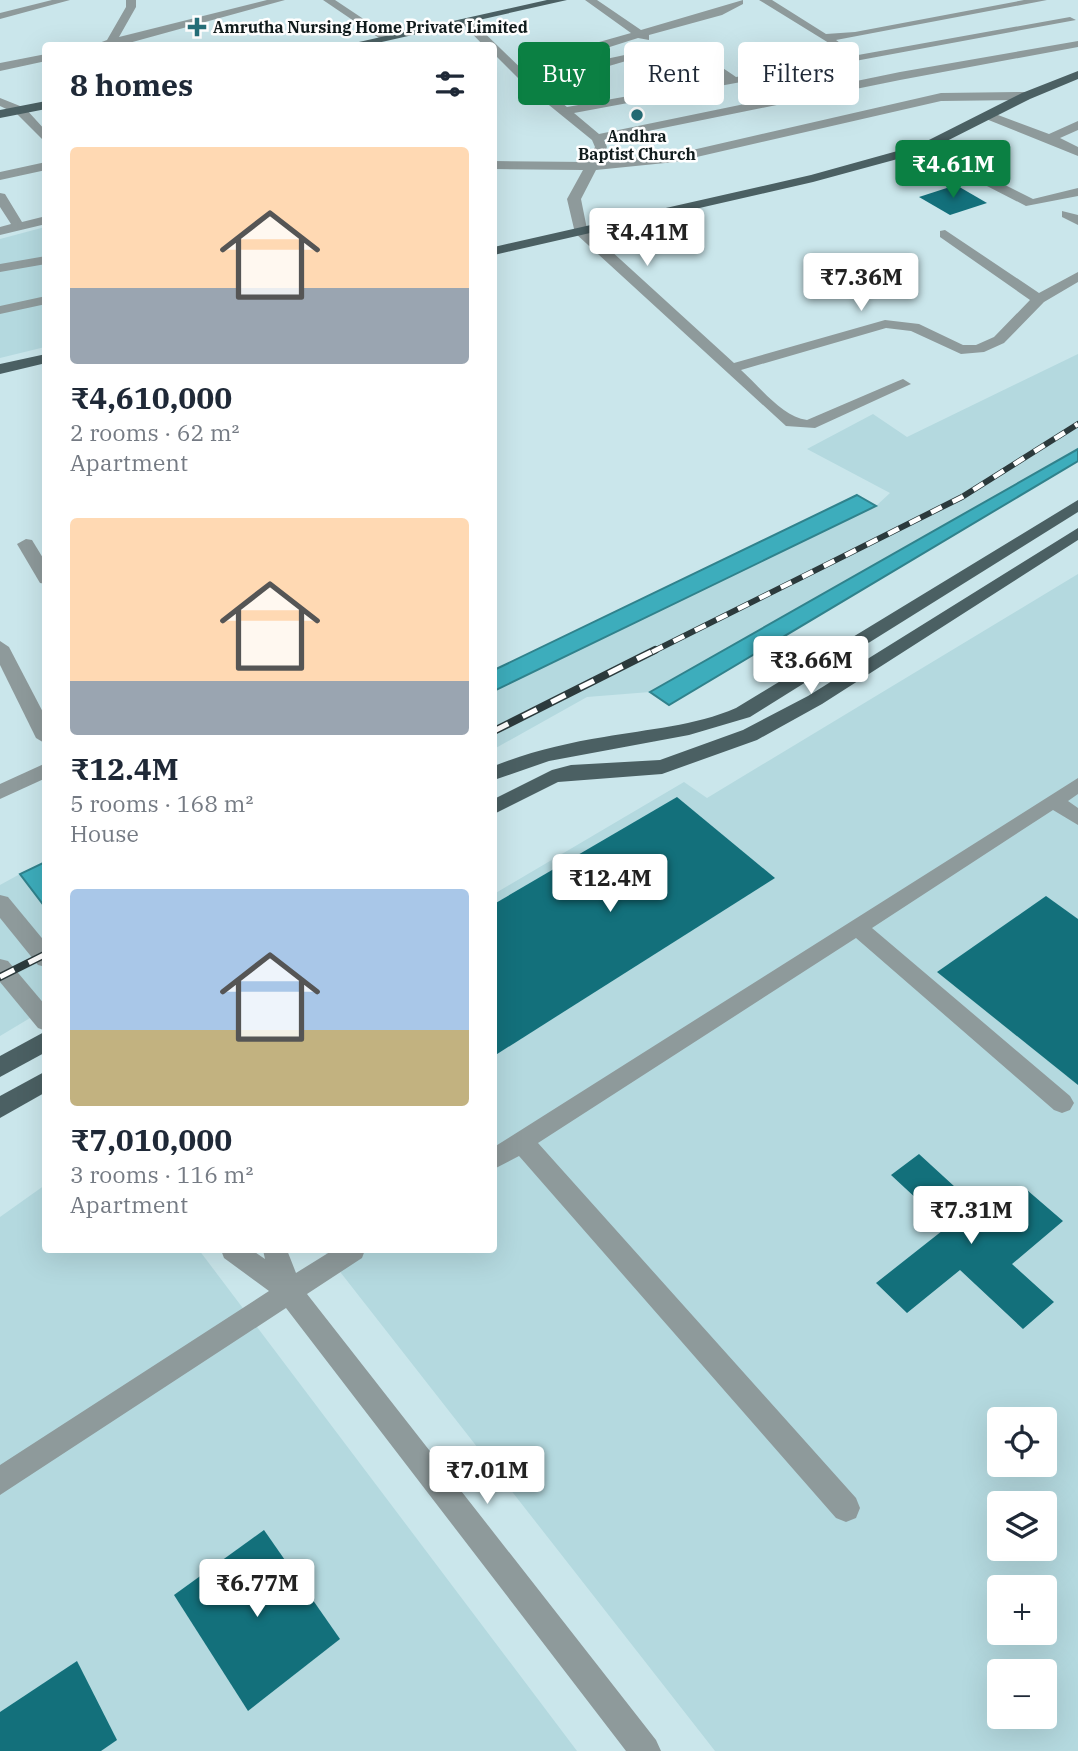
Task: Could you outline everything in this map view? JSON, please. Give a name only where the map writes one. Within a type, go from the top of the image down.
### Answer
[{"type":"main road","points":[[366,42],[559,0]]},
{"type":"main road","points":[[497,250],[813,178],[923,148],[1026,96],[1078,75]]},
{"type":"main road","points":[[0,114],[42,107]]},
{"type":"main road","points":[[0,369],[42,359]]},
{"type":"main road","points":[[497,772],[548,753],[690,728],[744,712],[784,690],[1078,505]]},
{"type":"main road","points":[[497,805],[552,777],[570,772],[662,767],[695,758],[771,725],[1078,533]]},
{"type":"main road","points":[[0,1068],[42,1043]]},
{"type":"main road","points":[[0,1108],[42,1082]]},
{"type":"street","points":[[0,16],[65,0]]},
{"type":"street","points":[[112,42],[114,33],[131,7],[131,0]]},
{"type":"street","points":[[120,42],[280,0]]},
{"type":"street","points":[[328,0],[386,38]]},
{"type":"street","points":[[590,0],[640,33],[649,42]]},
{"type":"street","points":[[825,37],[855,35],[1041,0],[1074,22]]},
{"type":"street","points":[[609,42],[718,13],[733,1],[765,1],[862,60],[941,97]]},
{"type":"street","points":[[465,20],[487,42]]},
{"type":"street","points":[[566,111],[1074,22]]},
{"type":"street","points":[[597,138],[900,76],[1078,44]]},
{"type":"street","points":[[497,52],[518,72]]},
{"type":"street","points":[[0,67],[42,58]]},
{"type":"street","points":[[724,74],[735,82]]},
{"type":"street","points":[[497,165],[593,166],[675,158],[941,97],[1026,96]]},
{"type":"street","points":[[0,102],[21,111],[42,135]]},
{"type":"street","points":[[558,105],[597,138],[601,147],[574,199],[580,230],[780,414],[799,426],[808,425],[903,384]]},
{"type":"street","points":[[990,116],[1050,138],[1078,152]]},
{"type":"street","points":[[1050,138],[1078,125]]},
{"type":"street","points":[[923,148],[1031,204],[1078,192]]},
{"type":"street","points":[[0,176],[42,167]]},
{"type":"street","points":[[0,198],[19,227]]},
{"type":"street","points":[[0,231],[42,221]]},
{"type":"street","points":[[962,229],[1046,295]]},
{"type":"street","points":[[945,234],[1046,295]]},
{"type":"street","points":[[0,268],[42,261]]},
{"type":"street","points":[[733,369],[896,323],[914,327],[961,350],[979,349],[999,340],[1046,295],[1078,276]]},
{"type":"street","points":[[0,310],[42,301]]},
{"type":"street","points":[[26,544],[42,572]]},
{"type":"street","points":[[0,647],[42,730]]},
{"type":"street","points":[[0,792],[42,772]]},
{"type":"street","points":[[497,1156],[1078,785]]},
{"type":"street","points":[[1054,801],[1078,818]]},
{"type":"street","points":[[0,903],[42,954]]},
{"type":"street","points":[[857,927],[1062,1103]]},
{"type":"street","points":[[0,967],[42,1017]]},
{"type":"street","points":[[521,1141],[846,1508]]},
{"type":"street","points":[[237,1253],[289,1290],[645,1751]]},
{"type":"street","points":[[276,1253],[289,1290]]},
{"type":"street","points":[[0,1481],[347,1253]]},
{"type":"shaded area","points":[[42,228],[42,348],[0,358],[0,239]]},
{"type":"shaded area","points":[[1078,354],[1078,449],[650,692],[587,697],[497,747],[497,690],[876,506],[890,493],[807,449],[873,414],[907,437]]},
{"type":"shaded area","points":[[1078,574],[1078,1751],[715,1751],[325,1253],[497,1253],[497,892],[684,782],[707,798]]},
{"type":"shaded area","points":[[20,874],[42,902],[42,1011],[0,1036],[0,885]]},
{"type":"shaded area","points":[[42,1187],[42,1253],[201,1253],[577,1751],[0,1751],[0,1217]]},
{"type":"water","points":[[1078,449],[1078,461],[669,705],[650,692]]},
{"type":"water","points":[[857,495],[876,506],[497,690],[497,669]]},
{"type":"water","points":[[42,863],[42,903],[20,874]]},
{"type":"building","points":[[956,185],[987,203],[950,215],[919,197]]},
{"type":"building","points":[[677,797],[775,878],[497,1054],[497,902]]},
{"type":"building","points":[[1046,896],[1078,919],[1078,1085],[937,972]]},
{"type":"building","points":[[919,1154],[991,1220],[1027,1190],[1063,1221],[1012,1264],[1054,1302],[1023,1329],[960,1270],[907,1313],[876,1283],[947,1227],[891,1175]]},
{"type":"building","points":[[264,1530],[340,1639],[248,1711],[174,1595]]},
{"type":"building","points":[[77,1661],[117,1740],[101,1751],[0,1751],[0,1712]]},
{"type":"railway","points":[[652,652],[962,497],[1078,424]]},
{"type":"railway","points":[[497,729],[655,650]]},
{"type":"railway","points":[[0,977],[42,956]]},
{"type":"place","name":"Amrutha Nursing Home Private Limited","points":[[197,27]]},
{"type":"place","name":"Andhra Baptist Church","points":[[637,115]]}]
